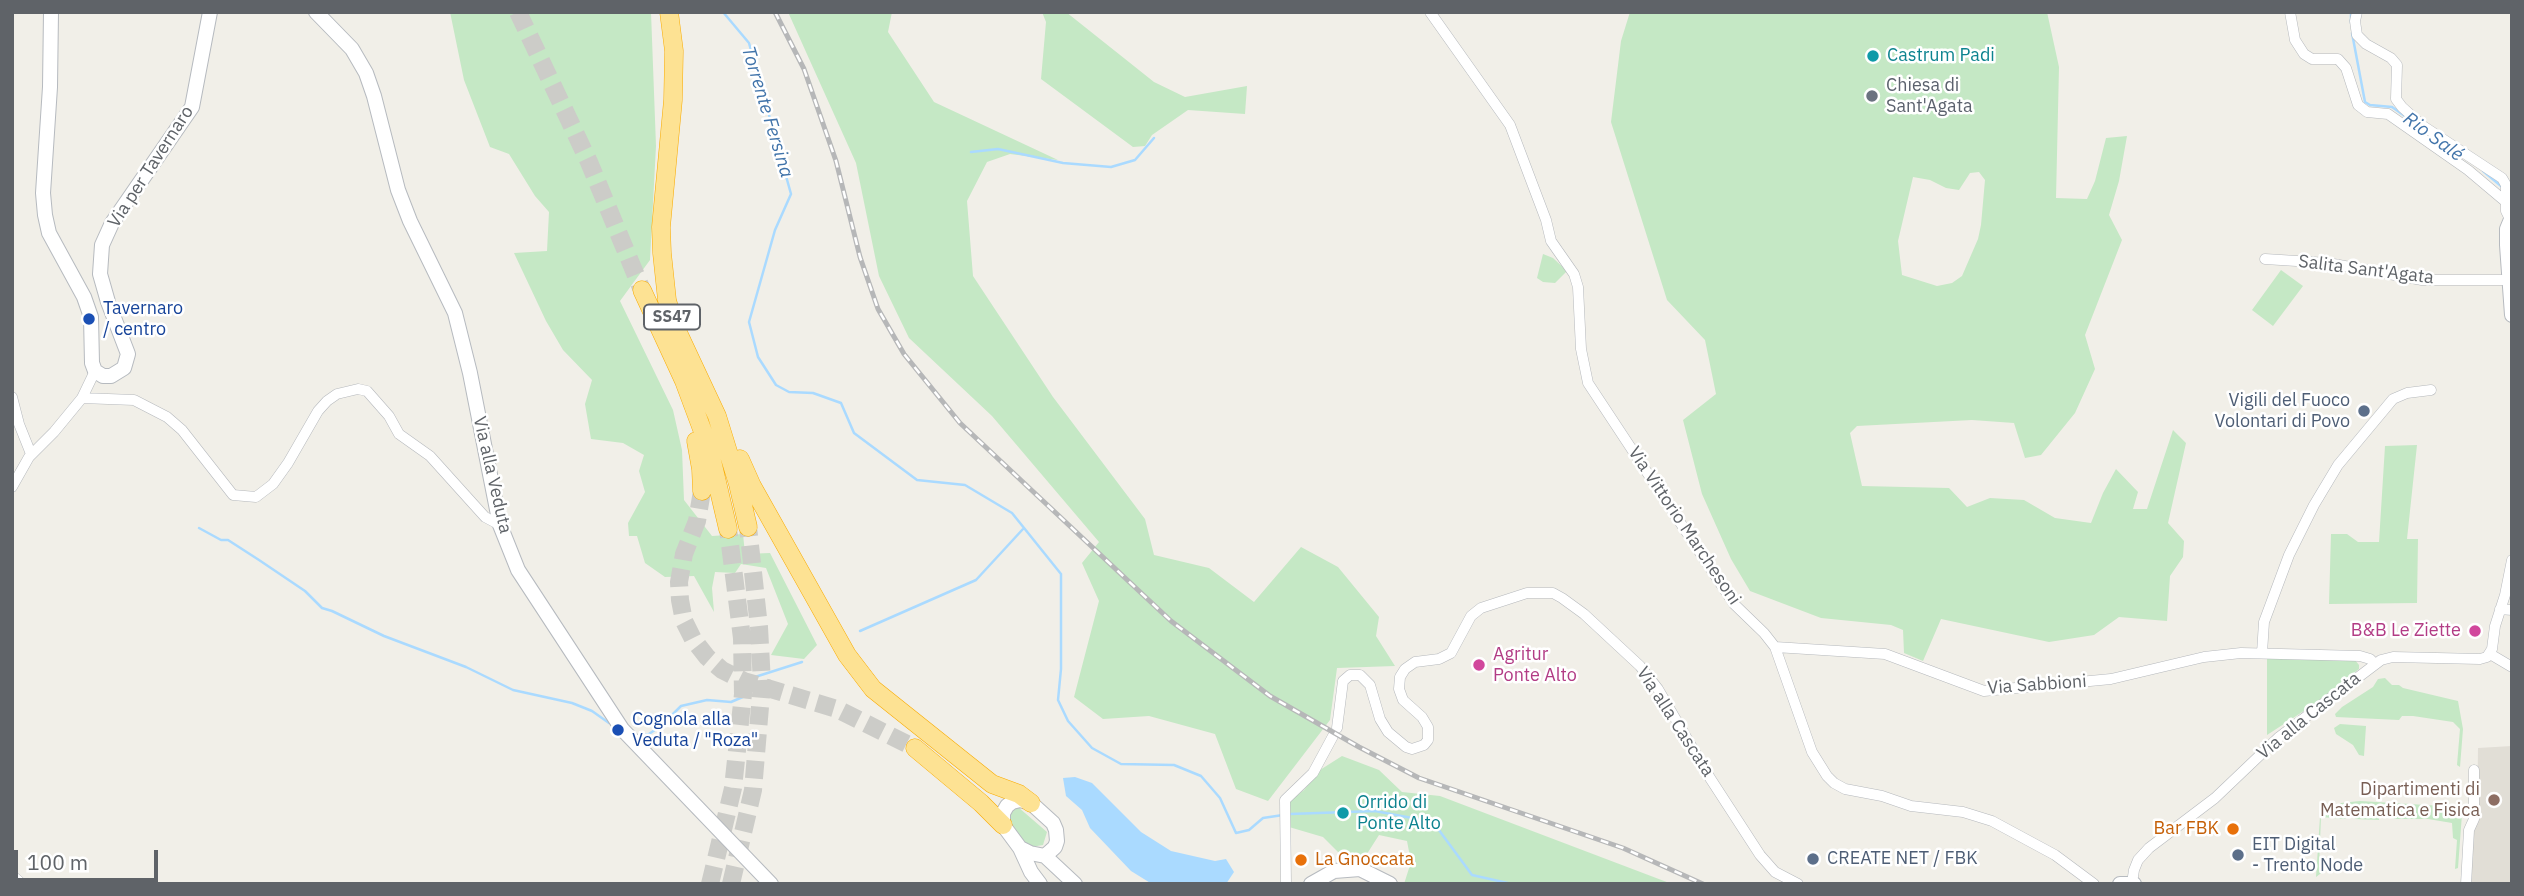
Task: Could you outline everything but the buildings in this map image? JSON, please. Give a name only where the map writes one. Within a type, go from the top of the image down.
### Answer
[{"type":"highway","name":"SS47","points":[[669,12],[674,51],[673,106],[661,227],[667,300],[682,343],[717,416],[748,527]]},
{"type":"highway","name":"SS47","points":[[642,290],[679,369],[709,448],[728,529]]},
{"type":"highway","points":[[717,416],[728,431],[752,486],[847,655],[873,690],[992,784],[1019,794],[1031,803]]},
{"type":"highway","points":[[699,421],[694,433],[702,491]]},
{"type":"highway","points":[[915,748],[1003,825]]},
{"type":"street","points":[[12,487],[31,454],[54,432],[82,398],[95,371],[92,363],[91,317],[49,233],[45,215],[43,193],[50,87],[51,12]]},
{"type":"street","name":"Via per Tavernaro","points":[[95,371],[103,376],[111,376],[124,369],[128,354],[100,274],[102,245],[113,223],[192,107],[210,12]]},
{"type":"street","name":"Via alla Veduta","points":[[316,12],[352,49],[366,73],[402,200],[455,313],[470,373],[500,525],[518,569],[612,716],[771,884]]},
{"type":"street","name":"Via Vittorio Marchesoni","points":[[1430,12],[1510,125],[1546,220],[1551,241],[1573,274],[1578,288],[1581,349],[1588,383],[1734,604],[1764,633],[1774,648],[1818,764],[1834,783],[1845,789],[1882,796],[1911,806],[1963,812],[1992,821],[2055,855],[2094,884]]},
{"type":"street","points":[[2290,12],[2295,40],[2304,54],[2312,60],[2338,59],[2346,68],[2358,105],[2367,112],[2388,114],[2468,170],[2506,202]]},
{"type":"street","points":[[2357,12],[2357,35],[2397,65],[2396,99],[2402,107],[2423,126],[2505,181],[2506,211],[2511,218],[2507,236],[2512,315]]},
{"type":"street","name":"Salita Sant'Agata","points":[[2265,259],[2328,263],[2422,280],[2510,280]]},
{"type":"street","points":[[82,398],[134,400],[167,416],[182,430],[233,495],[256,497],[273,484],[317,411],[327,401],[337,394],[358,389],[367,391],[400,435],[430,456],[485,517],[500,525]]},
{"type":"street","points":[[2262,653],[2264,621],[2289,555],[2338,465],[2393,399],[2407,393],[2431,390]]},
{"type":"street","points":[[12,397],[31,454]]},
{"type":"street","points":[[2512,560],[2490,654],[2512,667]]},
{"type":"street","name":"Via alla Cascata","points":[[1286,884],[1284,807],[1288,797],[1313,774],[1328,747],[1335,732],[1343,681],[1350,675],[1360,675],[1370,685],[1380,719],[1388,732],[1406,747],[1412,749],[1423,745],[1428,740],[1429,727],[1403,700],[1399,689],[1400,677],[1405,668],[1415,662],[1439,659],[1451,653],[1471,616],[1481,608],[1527,593],[1553,593],[1584,614],[1640,666],[1658,689],[1710,778],[1760,855],[1775,872],[1798,884]]},
{"type":"street","points":[[2500,609],[2512,610]]},
{"type":"street","name":"Via Sabbioni","points":[[1774,648],[1885,654],[1984,691],[2111,679],[2204,657],[2262,653],[2360,656],[2375,664]]},
{"type":"street","name":"Via alla Cascata","points":[[2133,883],[2138,860],[2149,848],[2215,798],[2278,738],[2375,664],[2393,657],[2480,659],[2490,654]]},
{"type":"street","points":[[2466,884],[2469,830],[2474,819],[2474,770]]},
{"type":"street","points":[[1041,884],[1003,825],[1003,813],[1012,802],[1020,800],[1031,803],[1053,823],[1071,879]]},
{"type":"street","points":[[1046,884],[1041,865],[1044,856],[1055,847],[1057,841]]},
{"type":"street","points":[[1020,848],[1044,856],[1071,879]]},
{"type":"street","points":[[1311,884],[1334,872],[1347,869],[1370,872],[1390,884]]},
{"type":"street","points":[[12,875],[22,884]]},
{"type":"street","points":[[2120,884],[2133,883]]},
{"type":"shaded area","name":"Dipartimenti di Matematica e Fisica","points":[[2512,746],[2512,884],[2470,884],[2473,833],[2477,822],[2478,748]]},
{"type":"green space","points":[[450,12],[651,12],[656,146],[650,260],[620,301],[673,410],[682,450],[684,500],[712,536],[743,534],[745,554],[770,553],[817,645],[804,659],[771,655],[788,624],[766,568],[741,564],[735,573],[715,572],[712,588],[714,612],[694,576],[665,577],[645,563],[637,536],[629,536],[628,523],[645,492],[639,471],[644,455],[623,443],[591,439],[585,404],[592,380],[563,350],[514,253],[547,251],[549,212],[535,196],[509,154],[490,147],[464,80]]},
{"type":"green space","points":[[788,12],[892,12],[888,32],[934,102],[1058,160],[1010,154],[987,162],[967,201],[973,276],[1053,397],[1145,519],[1154,555],[1209,568],[1254,602],[1301,547],[1338,567],[1379,617],[1376,636],[1395,666],[1337,668],[1330,720],[1268,801],[1236,789],[1215,734],[1149,716],[1103,719],[1074,697],[1099,601],[1082,563],[1099,542],[992,416],[909,338],[879,276],[856,163]]},
{"type":"green space","points":[[1042,12],[1066,12],[1154,82],[1185,97],[1247,86],[1245,114],[1188,110],[1152,135],[1145,146],[1133,147],[1041,79],[1046,22]]},
{"type":"green space","points":[[1630,12],[2047,12],[2059,67],[2056,198],[2087,199],[2095,181],[2106,138],[2127,136],[2119,181],[2109,215],[2122,240],[2085,335],[2095,369],[2075,413],[2041,455],[2025,458],[2014,423],[1972,420],[1857,426],[1850,433],[1862,486],[1949,488],[1967,507],[1990,498],[2024,500],[2055,518],[2091,523],[2116,469],[2138,492],[2133,509],[2147,509],[2173,430],[2186,443],[2168,523],[2184,541],[2183,557],[2170,576],[2167,621],[2119,617],[2094,635],[2049,642],[1941,619],[1923,661],[1904,653],[1903,630],[1891,625],[1821,618],[1750,591],[1731,559],[1702,494],[1683,420],[1716,394],[1705,340],[1667,300],[1611,122],[1621,41]],"holes":[[[1979,172],[1985,180],[1978,239],[1962,276],[1952,283],[1937,286],[1902,275],[1898,241],[1913,177],[1959,190],[1970,173]]]},
{"type":"green space","points":[[1543,254],[1553,258],[1567,271],[1555,283],[1543,282],[1537,278]]},
{"type":"green space","points":[[2281,270],[2303,286],[2273,326],[2252,310]]},
{"type":"green space","points":[[2417,445],[2407,539],[2418,539],[2417,603],[2329,604],[2331,534],[2347,534],[2358,542],[2379,542],[2385,446]]},
{"type":"green space","points":[[2267,658],[2355,660],[2359,669],[2313,705],[2267,735]]},
{"type":"green space","points":[[2385,678],[2392,685],[2458,701],[2463,729],[2460,767],[2457,765],[2460,729],[2453,722],[2413,716],[2402,716],[2399,720],[2336,717],[2335,714],[2342,707],[2373,687],[2378,679]]},
{"type":"green space","points":[[2340,724],[2366,726],[2364,756],[2359,755],[2353,745],[2336,734],[2334,728]]},
{"type":"green space","points":[[1342,756],[1379,770],[1402,792],[1440,796],[1672,884],[1404,884],[1411,862],[1407,841],[1379,835],[1365,857],[1344,858],[1323,837],[1289,827],[1288,802],[1304,790],[1320,770]]},
{"type":"green space","points":[[2360,801],[2459,807],[2462,814],[2458,868],[2455,869],[2457,840],[2453,838],[2452,823],[2428,819],[2394,819],[2390,811],[2380,810],[2379,820],[2347,816],[2345,819],[2321,817],[2319,867],[2328,868],[2316,877],[2320,817],[2341,803]]},
{"type":"green space","points":[[1018,807],[1047,832],[1043,845],[1031,847],[1012,833],[1008,812]]},
{"type":"water","points":[[1075,777],[1092,783],[1141,832],[1171,851],[1215,861],[1226,859],[1234,872],[1226,884],[1152,884],[1131,871],[1090,828],[1082,810],[1066,796],[1063,778]]},
{"type":"waterway","name":"Torrente Fersina","points":[[723,12],[749,43],[791,194],[775,230],[749,322],[758,357],[776,385],[789,392],[813,393],[841,403],[854,433],[917,480],[965,485],[1012,513],[1061,574],[1061,669],[1058,700],[1068,721],[1092,748],[1121,764],[1174,765],[1201,776],[1220,798],[1236,833],[1249,830],[1263,818],[1283,815]]},
{"type":"waterway","name":"Rio Salé","points":[[2351,12],[2351,23]]},
{"type":"waterway","name":"Rio Salé","points":[[2352,33],[2365,102],[2392,107],[2409,119]]},
{"type":"waterway","points":[[971,152],[998,149],[1063,163],[1111,167],[1135,160],[1154,138]]},
{"type":"waterway","name":"Rio Salé","points":[[2483,171],[2501,186]]},
{"type":"waterway","points":[[199,528],[221,540],[228,540],[259,560],[305,591],[322,608],[384,636],[466,667],[513,690],[572,703],[592,711],[609,723]]},
{"type":"waterway","points":[[860,631],[976,580],[1023,529]]},
{"type":"waterway","points":[[641,736],[662,725],[681,706],[707,700],[731,702],[745,696],[755,677],[802,662]]},
{"type":"waterway","name":"Torrente Fersina","points":[[1290,814],[1375,811],[1433,822],[1472,875],[1512,884]]},
{"type":"tunnel","points":[[518,12],[589,162],[642,290]]},
{"type":"tunnel","points":[[702,491],[697,521],[684,554],[679,582],[684,621],[693,639],[707,657],[722,670],[744,681],[837,709],[915,748]]},
{"type":"tunnel","points":[[731,884],[753,790],[762,683],[748,527]]},
{"type":"tunnel","points":[[710,884],[733,788],[743,694],[742,638],[728,529]]},
{"type":"railway","points":[[775,12],[804,69],[836,161],[860,257],[878,309],[904,354],[960,423],[1171,621],[1270,696],[1419,778],[1623,848],[1703,884]]},
{"type":"place","name":"Castrum Padi","points":[[1873,56]]},
{"type":"place","name":"Chiesa di Sant'Agata","points":[[1872,96]]},
{"type":"place","name":"Tavernaro / centro","points":[[89,319]]},
{"type":"place","name":"Vigili del Fuoco Volontari di Povo","points":[[2364,411]]},
{"type":"place","name":"B&B Le Ziette","points":[[2475,631]]},
{"type":"place","name":"Agritur Ponte Alto","points":[[1479,665]]},
{"type":"place","name":"Cognola alla Veduta / \"Roza\"","points":[[618,730]]},
{"type":"place","name":"Dipartimenti di Matematica e Fisica","points":[[2494,800]]},
{"type":"place","name":"Orrido di Ponte Alto","points":[[1343,813]]},
{"type":"place","name":"Bar FBK","points":[[2233,829]]},
{"type":"place","name":"EIT Digital - Trento Node","points":[[2238,855]]},
{"type":"place","name":"CREATE NET / FBK","points":[[1813,859]]},
{"type":"place","name":"La Gnoccata","points":[[1301,860]]}]
